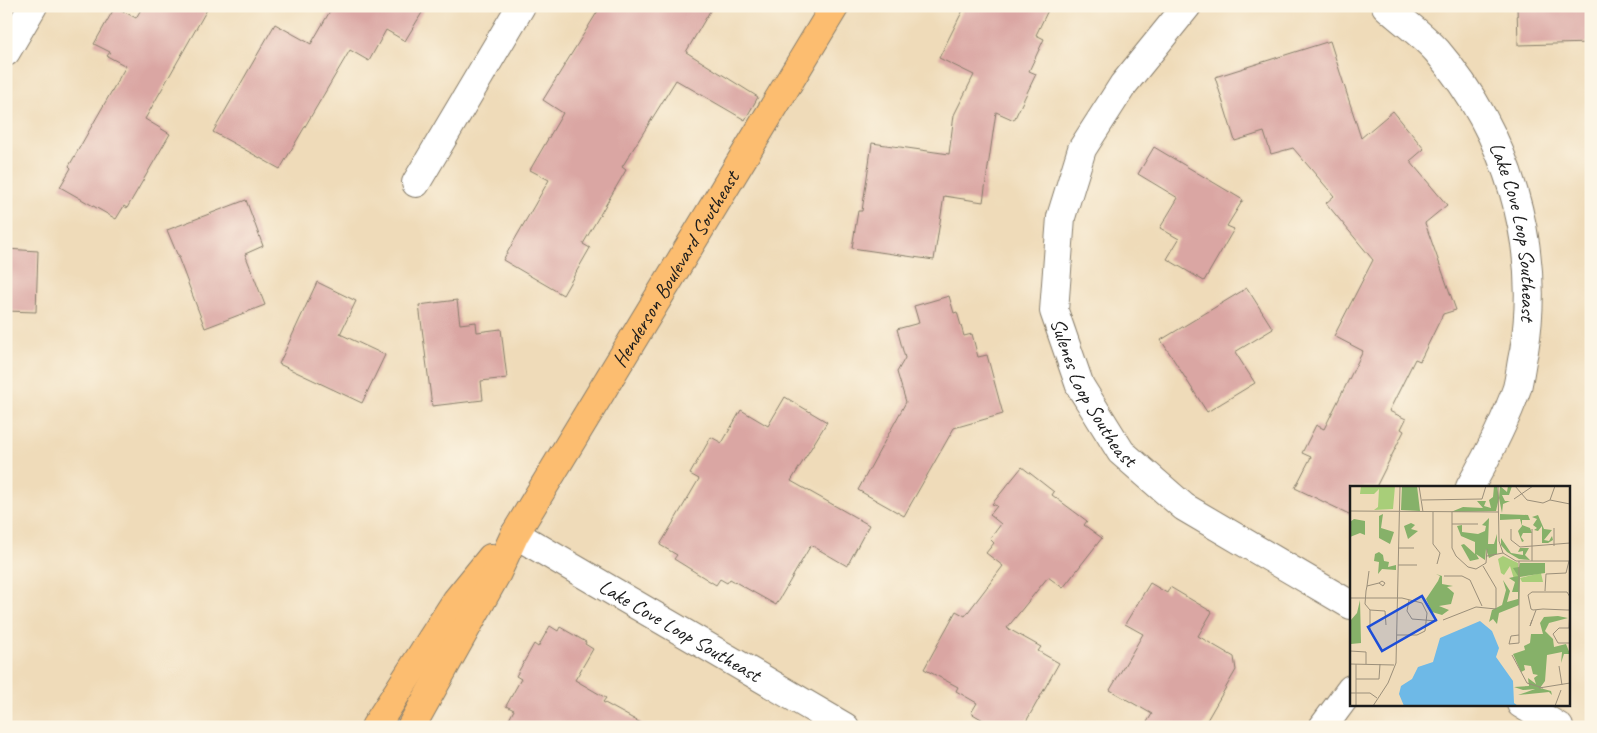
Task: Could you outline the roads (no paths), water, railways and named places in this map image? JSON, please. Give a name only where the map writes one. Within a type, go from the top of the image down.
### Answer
[{"type":"main road","name":"Henderson Boulevard Southeast","points":[[411,727],[497,573],[515,534],[835,6]]},
{"type":"main road","name":"Henderson Boulevard Southeast","points":[[375,727],[456,601],[483,566],[515,534]]},
{"type":"street","points":[[6,52],[33,6]]},
{"type":"street","points":[[416,183],[521,6]]},
{"type":"street","name":"Sulenes Loop Southeast","points":[[1187,6],[1122,85],[1082,149],[1061,217],[1054,311],[1080,386],[1120,452],[1184,507],[1350,604]]},
{"type":"street","name":"Lake Cove Loop Southeast","points":[[1386,6],[1436,50],[1478,109],[1509,173],[1521,218],[1529,276],[1527,333],[1517,386],[1496,441],[1471,486]]},
{"type":"street","name":"Lake Cove Loop Southeast","points":[[515,534],[845,727]]},
{"type":"street","points":[[1323,727],[1350,691]]},
{"type":"street","points":[[1524,706],[1559,727]]}]
